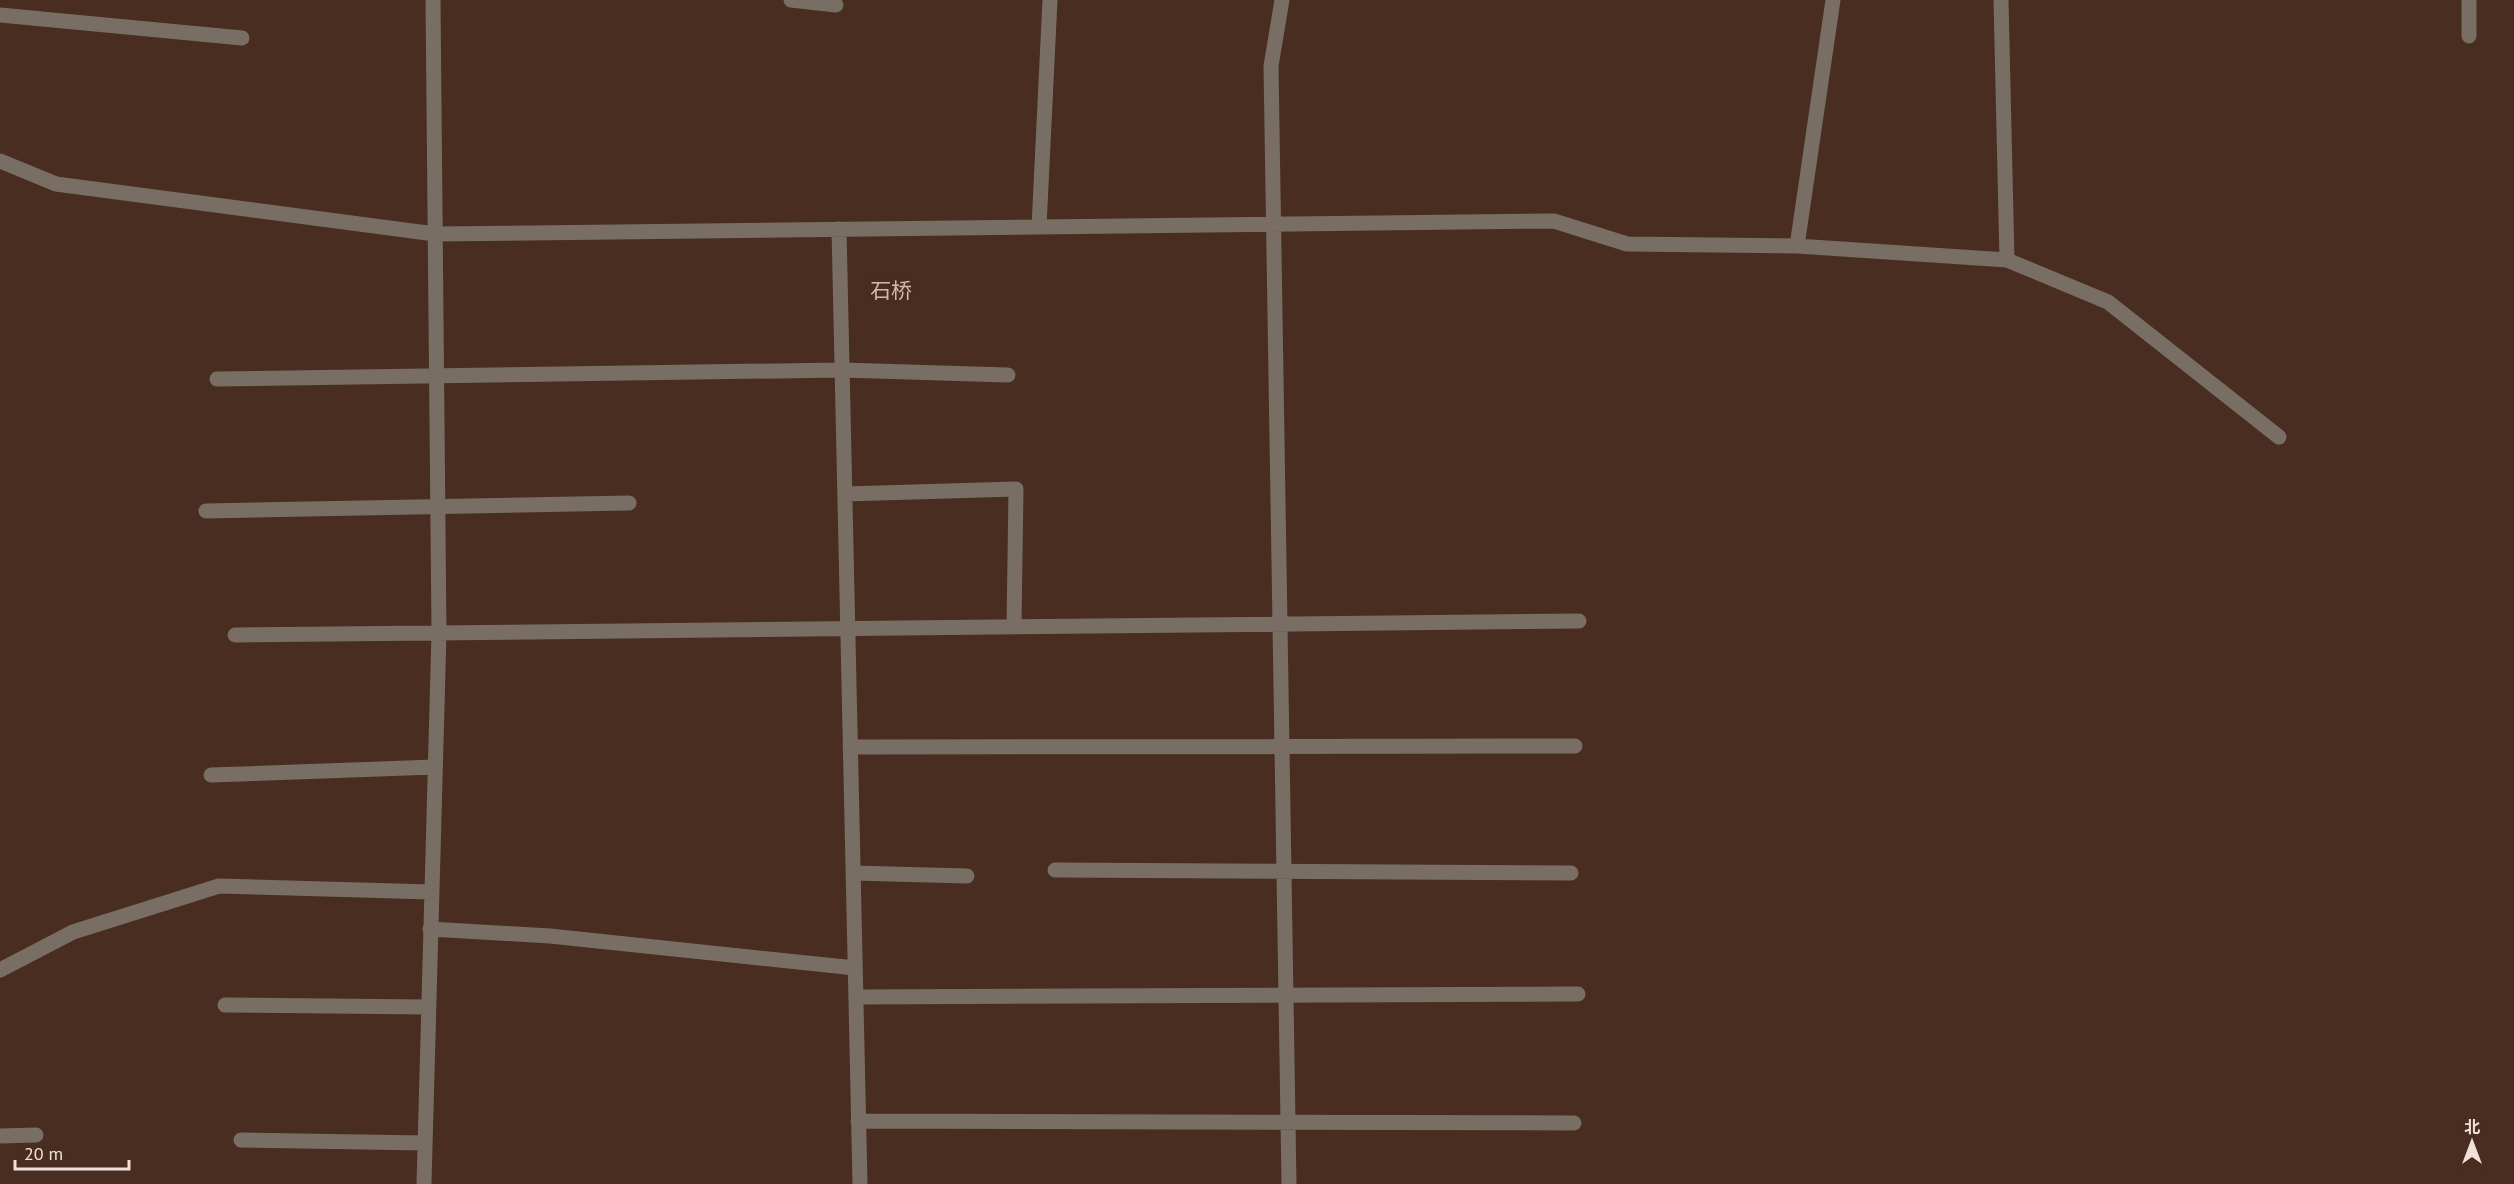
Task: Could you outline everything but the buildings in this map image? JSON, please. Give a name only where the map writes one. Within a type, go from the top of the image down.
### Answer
[{"type":"street","points":[[424,1184],[439,633],[433,0]]},
{"type":"street","points":[[791,0],[836,5]]},
{"type":"street","points":[[1039,227],[1050,0]]},
{"type":"street","points":[[1282,0],[1271,66],[1290,1184]]},
{"type":"street","points":[[1797,246],[1833,0]]},
{"type":"street","points":[[2001,0],[2007,260]]},
{"type":"street","points":[[2469,0],[2469,36]]},
{"type":"street","points":[[0,15],[242,38]]},
{"type":"street","points":[[0,161],[56,184],[435,234],[1554,221],[1627,244],[1797,246],[2007,260],[2108,302],[2278,436]]},
{"type":"street","points":[[839,230],[860,1184]]},
{"type":"street","points":[[217,379],[842,370],[1008,375]]},
{"type":"street","points":[[845,494],[1016,489],[1014,627]]},
{"type":"street","points":[[206,511],[628,503]]},
{"type":"street","points":[[235,635],[1579,621]]},
{"type":"street","points":[[850,747],[1575,746]]},
{"type":"street","points":[[211,775],[435,767]]},
{"type":"street","points":[[1055,870],[1571,873]]},
{"type":"street","points":[[853,873],[967,876]]},
{"type":"street","points":[[0,970],[73,932],[219,886],[431,892]]},
{"type":"street","points":[[430,929],[550,936],[855,968]]},
{"type":"street","points":[[856,997],[1578,994]]},
{"type":"street","points":[[225,1005],[428,1007]]},
{"type":"street","points":[[858,1121],[1574,1123]]},
{"type":"street","points":[[0,1136],[36,1135]]},
{"type":"street","points":[[241,1140],[425,1143]]},
{"type":"district","name":"石桥","points":[[891,291]]}]
